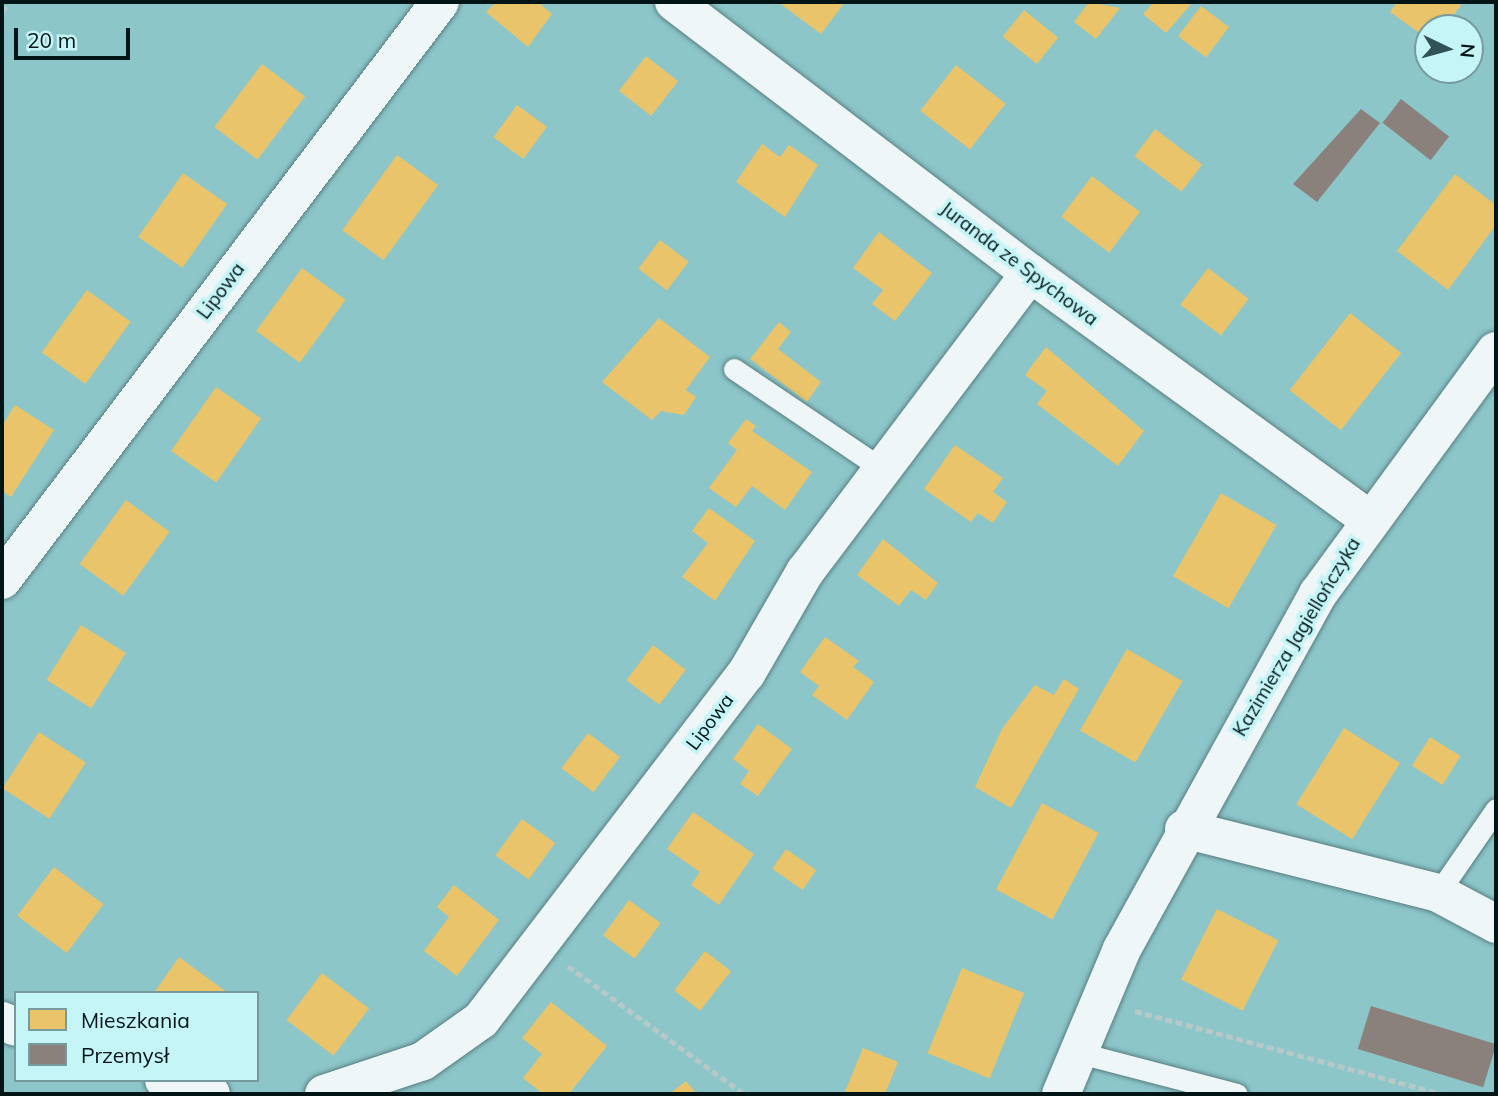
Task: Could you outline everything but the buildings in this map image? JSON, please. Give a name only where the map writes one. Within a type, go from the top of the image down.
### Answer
[{"type":"street","name":"Lipowa","points":[[2,580],[440,2]]},
{"type":"street","name":"Juranda ze Spychowa","points":[[674,2],[1030,273],[1369,519]]},
{"type":"street","name":"Lipowa","points":[[324,1094],[423,1061],[481,1020],[542,947],[746,674],[804,572],[1030,273]]},
{"type":"street","name":"Kazimierza Jagiellończyka","points":[[1061,1094],[1099,996],[1184,829],[1318,594],[1369,519],[1496,351]]},
{"type":"street","points":[[1184,829],[1438,893],[1496,924]]},
{"type":"street","points":[[171,1082],[211,1094]]},
{"type":"lane","points":[[734,369],[882,469]]},
{"type":"lane","points":[[1438,893],[1496,809]]},
{"type":"lane","points":[[1076,1052],[1237,1094]]},
{"type":"path","points":[[2,12],[8,2]]},
{"type":"path","points":[[542,947],[744,1094]]},
{"type":"path","points":[[1099,996],[1122,1008],[1442,1094]]}]
